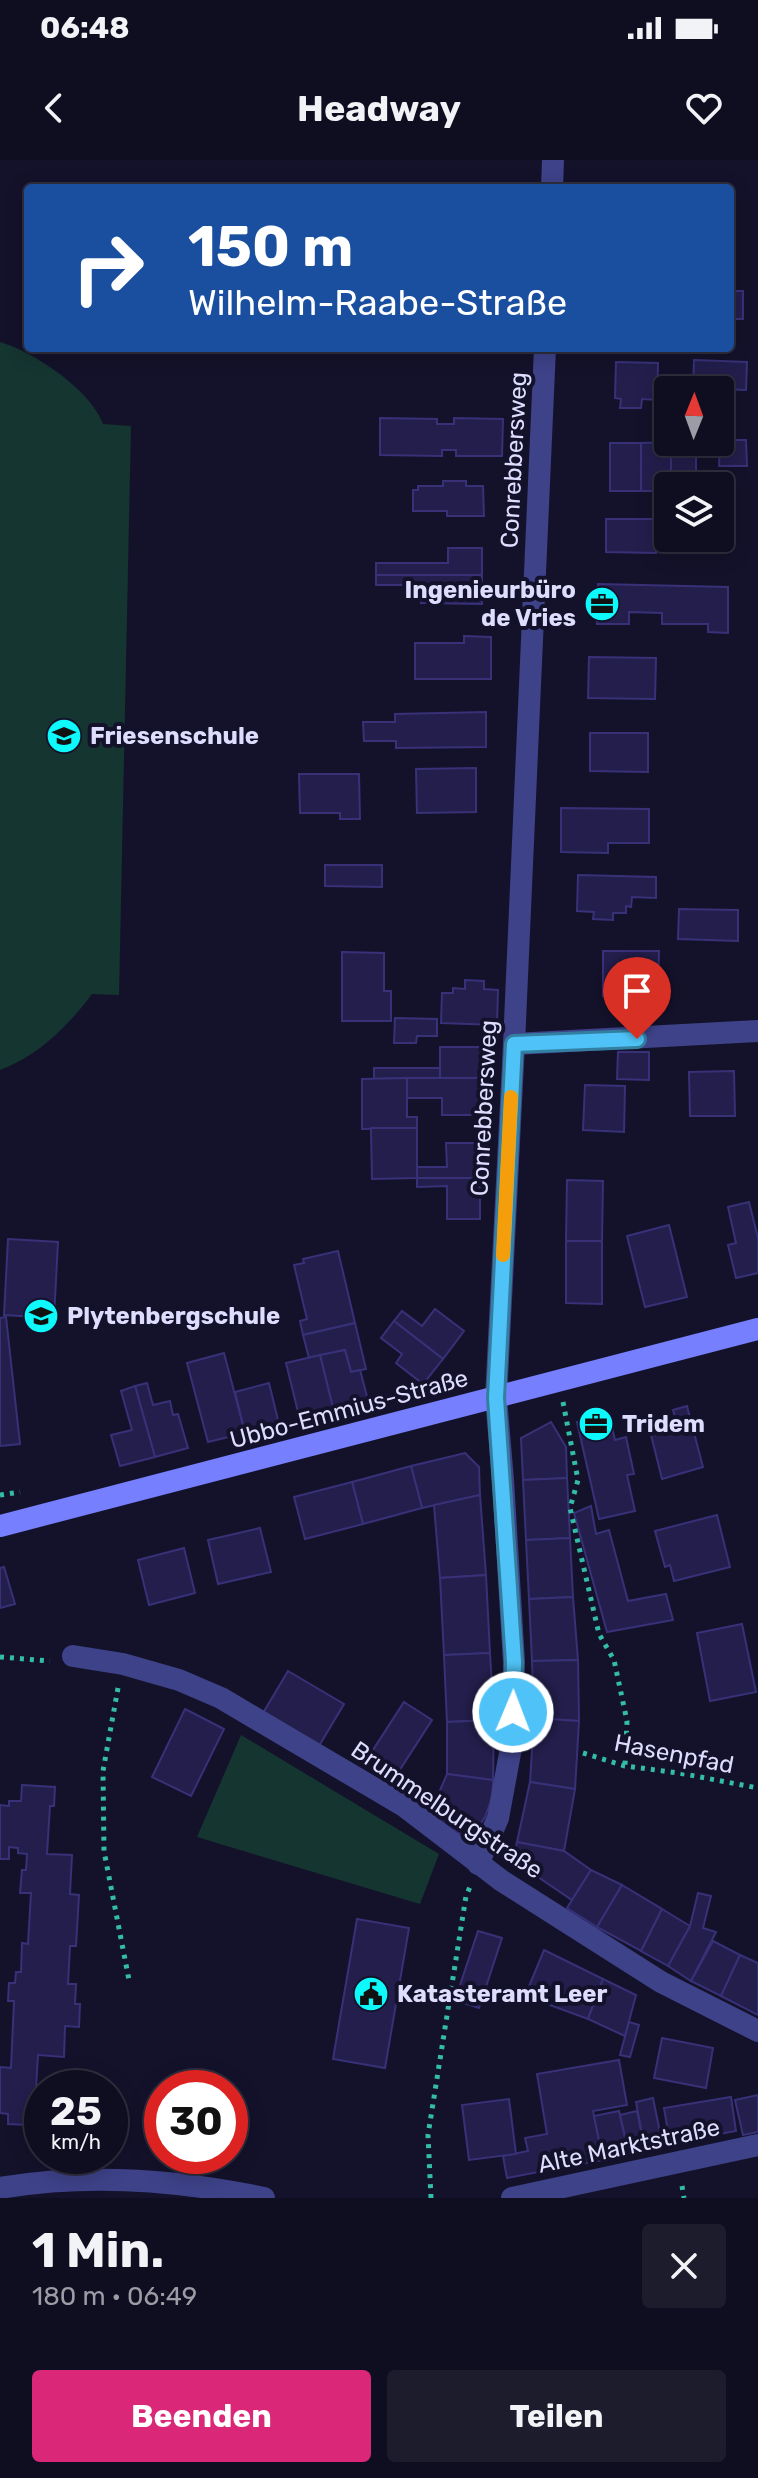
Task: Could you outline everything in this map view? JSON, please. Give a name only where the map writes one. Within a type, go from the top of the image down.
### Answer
[{"type":"main road","name":"Ubbo-Emmius-Straße","points":[[0,1526],[758,1329]]},
{"type":"street","points":[[552,184],[553,160]]},
{"type":"street","name":"Conrebbersweg","points":[[478,1864],[498,1818],[513,1737],[514,1662],[496,1398],[545,352]]},
{"type":"street","points":[[514,1044],[758,1031]]},
{"type":"street","name":"Brummelburgstraße","points":[[73,1656],[123,1664],[179,1680],[221,1698],[404,1806],[502,1881],[661,1982],[758,2031]]},
{"type":"street","name":"Alte Marktstraße","points":[[512,2198],[758,2145]]},
{"type":"street","points":[[0,2188],[95,2180],[228,2190],[264,2198]]},
{"type":"path","points":[[560,1381],[578,1480],[570,1508],[599,1634],[614,1660],[627,1721],[625,1766]]},
{"type":"path","points":[[0,1657],[60,1662],[73,1656]]},
{"type":"path","points":[[123,1664],[103,1771],[104,1851],[129,1980]]},
{"type":"path","name":"Hasenpfad","points":[[583,1753],[625,1766],[758,1788]]},
{"type":"path","points":[[431,2198],[428,2135],[466,1896],[478,1864]]},
{"type":"green space","name":"Friesenschule","points":[[0,342],[29,354],[60,374],[87,398],[103,424],[131,426],[119,995],[92,994],[51,1039],[27,1057],[0,1070]]},
{"type":"green space","points":[[241,1735],[439,1854],[420,1904],[197,1837]]},
{"type":"building","points":[[734,291],[743,291],[743,319],[734,319]]},
{"type":"building","points":[[694,360],[747,362],[746,390],[734,390],[734,376],[693,376]]},
{"type":"building","points":[[616,362],[658,363],[658,376],[654,376],[654,400],[642,399],[641,408],[620,408],[621,399],[615,398]]},
{"type":"building","points":[[380,418],[437,419],[437,424],[454,424],[454,418],[503,419],[502,456],[456,456],[456,450],[442,450],[442,456],[380,455]]},
{"type":"building","points":[[734,440],[746,440],[747,466],[719,466],[719,456],[734,456]]},
{"type":"building","points":[[610,443],[641,443],[641,491],[610,491]]},
{"type":"building","points":[[641,443],[654,443],[654,456],[671,456],[671,472],[654,472],[654,491],[641,491]]},
{"type":"building","points":[[671,456],[696,456],[696,472],[671,472]]},
{"type":"building","points":[[443,481],[466,481],[466,486],[483,486],[484,516],[447,516],[447,511],[413,511],[413,490],[418,490],[418,486],[443,486]]},
{"type":"building","points":[[606,519],[654,519],[656,553],[606,552]]},
{"type":"building","points":[[448,548],[482,548],[482,575],[376,575],[376,563],[448,563]]},
{"type":"building","points":[[376,575],[482,575],[482,604],[421,603],[421,585],[376,585]]},
{"type":"building","points":[[598,584],[728,587],[728,633],[708,632],[708,624],[662,624],[662,613],[629,612],[629,624],[597,624]]},
{"type":"building","points":[[464,636],[491,637],[491,679],[415,679],[415,643],[464,643]]},
{"type":"building","points":[[589,657],[656,658],[655,699],[588,698]]},
{"type":"building","points":[[486,712],[486,747],[396,748],[396,741],[364,741],[363,722],[395,722],[395,714]]},
{"type":"building","points":[[590,733],[648,733],[648,772],[590,771]]},
{"type":"building","points":[[476,768],[476,812],[417,813],[416,769]]},
{"type":"building","points":[[299,774],[359,774],[360,819],[340,819],[340,813],[300,813]]},
{"type":"building","points":[[561,808],[649,809],[649,843],[608,843],[608,853],[561,852]]},
{"type":"building","points":[[325,865],[382,865],[382,887],[325,886]]},
{"type":"building","points":[[578,875],[656,877],[656,898],[632,897],[631,907],[626,906],[626,913],[613,913],[613,920],[593,919],[594,912],[577,911]]},
{"type":"building","points":[[679,909],[738,910],[738,941],[678,939]]},
{"type":"building","points":[[603,951],[659,951],[658,996],[603,996]]},
{"type":"building","points":[[342,952],[384,953],[384,991],[391,991],[391,1021],[342,1021]]},
{"type":"building","points":[[465,980],[484,981],[484,989],[498,990],[497,1025],[441,1023],[442,993],[453,993],[453,988],[465,989]]},
{"type":"building","points":[[395,1018],[437,1019],[437,1036],[417,1036],[416,1043],[394,1043]]},
{"type":"building","points":[[440,1047],[487,1047],[487,1078],[440,1078]]},
{"type":"building","points":[[618,1052],[649,1052],[649,1080],[617,1079]]},
{"type":"building","points":[[374,1068],[440,1068],[440,1078],[374,1079]]},
{"type":"building","points":[[734,1071],[735,1116],[690,1116],[689,1072]]},
{"type":"building","points":[[407,1078],[487,1078],[487,1115],[442,1115],[442,1098],[407,1098]]},
{"type":"building","points":[[407,1078],[407,1117],[417,1117],[417,1128],[362,1129],[362,1079]]},
{"type":"building","points":[[585,1085],[625,1086],[624,1132],[583,1130]]},
{"type":"building","points":[[371,1128],[417,1128],[417,1178],[372,1179]]},
{"type":"building","points":[[446,1143],[479,1143],[480,1178],[417,1178],[417,1167],[447,1167]]},
{"type":"building","points":[[417,1178],[480,1178],[480,1219],[447,1219],[447,1186],[417,1187]]},
{"type":"building","points":[[567,1180],[603,1181],[602,1241],[566,1241]]},
{"type":"building","points":[[749,1202],[758,1238],[758,1273],[736,1278],[728,1245],[736,1243],[728,1207]]},
{"type":"building","points":[[669,1225],[687,1297],[645,1307],[627,1236]]},
{"type":"building","points":[[8,1239],[58,1242],[54,1318],[4,1315]]},
{"type":"building","points":[[566,1241],[602,1241],[602,1304],[566,1303]]},
{"type":"building","points":[[338,1251],[355,1323],[303,1335],[300,1321],[307,1319],[294,1265],[304,1263],[303,1259]]},
{"type":"building","points":[[435,1309],[464,1331],[443,1359],[394,1321],[402,1311],[422,1326]]},
{"type":"building","name":"Plytenbergschule","points":[[6,1317],[20,1444],[0,1446],[0,1318]]},
{"type":"building","points":[[394,1321],[443,1359],[423,1384],[396,1363],[402,1354],[381,1338]]},
{"type":"building","points":[[355,1323],[366,1369],[351,1372],[345,1350],[309,1358],[303,1335]]},
{"type":"building","points":[[345,1350],[351,1372],[360,1370],[368,1400],[333,1408],[320,1355]]},
{"type":"building","points":[[224,1353],[245,1433],[208,1442],[187,1363]]},
{"type":"building","points":[[320,1355],[333,1408],[299,1416],[286,1363]]},
{"type":"building","points":[[147,1383],[153,1405],[170,1401],[173,1415],[178,1414],[188,1448],[155,1457],[135,1386]]},
{"type":"building","points":[[269,1383],[279,1424],[245,1433],[235,1392]]},
{"type":"building","points":[[135,1386],[155,1457],[120,1466],[111,1435],[132,1430],[121,1391]]},
{"type":"building","points":[[687,1406],[703,1467],[662,1479],[650,1431],[677,1424],[673,1410]]},
{"type":"building","points":[[609,1415],[615,1440],[626,1437],[634,1474],[627,1475],[635,1511],[599,1519],[577,1422]]},
{"type":"building","points":[[551,1422],[566,1447],[567,1478],[523,1480],[521,1438]]},
{"type":"building","points":[[465,1453],[479,1467],[480,1495],[422,1508],[411,1466]]},
{"type":"building","points":[[411,1466],[422,1508],[363,1524],[352,1482]]},
{"type":"building","points":[[567,1478],[570,1538],[526,1540],[523,1480]]},
{"type":"building","points":[[352,1482],[363,1524],[305,1539],[294,1497]]},
{"type":"building","points":[[480,1495],[486,1575],[440,1578],[434,1505]]},
{"type":"building","points":[[591,1506],[596,1534],[609,1530],[628,1601],[666,1594],[673,1620],[607,1632],[574,1513]]},
{"type":"building","points":[[717,1515],[730,1567],[674,1581],[670,1565],[665,1567],[655,1531]]},
{"type":"building","points":[[260,1528],[271,1572],[218,1584],[208,1540]]},
{"type":"building","points":[[570,1538],[573,1597],[529,1599],[526,1540]]},
{"type":"building","points":[[184,1548],[195,1593],[149,1605],[138,1560]]},
{"type":"building","points":[[4,1567],[15,1604],[0,1608],[0,1568]]},
{"type":"building","points":[[486,1575],[490,1653],[444,1655],[440,1578]]},
{"type":"building","points":[[573,1597],[578,1660],[532,1661],[529,1599]]},
{"type":"building","points":[[742,1624],[756,1692],[710,1701],[697,1633]]},
{"type":"building","points":[[490,1653],[494,1720],[447,1722],[444,1655]]},
{"type":"building","points":[[578,1660],[579,1721],[534,1718],[532,1661]]},
{"type":"building","points":[[288,1671],[344,1704],[319,1746],[263,1713]]},
{"type":"building","points":[[404,1702],[432,1720],[399,1771],[371,1753]]},
{"type":"building","points":[[185,1709],[224,1729],[191,1796],[152,1777]]},
{"type":"building","points":[[534,1718],[579,1721],[575,1789],[530,1782]]},
{"type":"building","points":[[494,1720],[493,1780],[447,1774],[447,1722]]},
{"type":"building","points":[[447,1774],[493,1780],[492,1798],[477,1829],[460,1834],[426,1812],[435,1802]]},
{"type":"building","points":[[530,1782],[575,1789],[564,1851],[517,1842]]},
{"type":"building","points":[[22,1785],[55,1787],[54,1806],[50,1806],[47,1854],[72,1855],[70,1894],[79,1895],[76,1946],[70,1946],[68,1984],[76,1984],[75,2004],[80,2004],[79,2027],[65,2026],[64,2057],[38,2055],[37,2070],[24,2070],[24,2125],[8,2124],[8,2114],[0,2113],[0,2067],[11,2068],[14,2001],[8,2001],[9,1983],[15,1983],[16,1972],[21,1972],[22,1943],[28,1944],[31,1893],[20,1893],[27,1854],[9,1847],[9,1859],[0,1859],[0,1805],[9,1806],[9,1801],[21,1801]]},
{"type":"building","points":[[517,1842],[564,1851],[591,1870],[572,1900],[513,1860]]},
{"type":"building","points":[[591,1870],[622,1885],[597,1927],[567,1908]]},
{"type":"building","points":[[622,1885],[662,1909],[641,1951],[597,1927]]},
{"type":"building","points":[[698,1893],[711,1896],[703,1928],[716,1932],[691,1981],[668,1966],[690,1926]]},
{"type":"building","points":[[662,1909],[690,1926],[668,1966],[641,1951]]},
{"type":"building","name":"Katasteramt Leer","points":[[357,1919],[409,1928],[385,2068],[333,2059]]},
{"type":"building","points":[[478,1931],[502,1938],[479,2008],[455,2000]]},
{"type":"building","points":[[713,1941],[740,1955],[721,1996],[691,1981]]},
{"type":"building","points":[[544,1950],[603,1979],[588,2019],[525,1996]]},
{"type":"building","points":[[740,1955],[758,1963],[758,2015],[721,1996]]},
{"type":"building","points":[[603,1979],[636,1995],[625,2036],[588,2019]]},
{"type":"building","points":[[629,2022],[639,2025],[630,2057],[620,2055]]},
{"type":"building","points":[[662,2038],[713,2048],[706,2088],[654,2078]]},
{"type":"building","points":[[619,2060],[627,2105],[593,2111],[603,2160],[507,2178],[503,2156],[528,2151],[525,2138],[547,2134],[537,2074]]},
{"type":"building","points":[[758,2095],[758,2132],[743,2135],[735,2100]]},
{"type":"building","points":[[731,2097],[736,2131],[670,2143],[664,2108]]},
{"type":"building","points":[[653,2098],[663,2147],[645,2150],[636,2102]]},
{"type":"building","points":[[509,2099],[516,2154],[469,2160],[462,2105]]},
{"type":"building","points":[[619,2111],[629,2154],[603,2160],[594,2116]]},
{"type":"building","points":[[637,2111],[645,2150],[629,2154],[620,2115]]},
{"type":"slow traffic","points":[[503,1255],[511,1097]]},
{"type":"place","name":"Ingenieurbüro de Vries","points":[[602,604]]},
{"type":"place","name":"Friesenschule","points":[[64,736]]},
{"type":"place","name":"Plytenbergschule","points":[[41,1316]]},
{"type":"place","name":"Tridem","points":[[596,1424]]},
{"type":"place","name":"Katasteramt Leer","points":[[371,1994]]},
{"type":"route","points":[[513,1712],[514,1662],[496,1398],[514,1044],[637,1039]]}]
